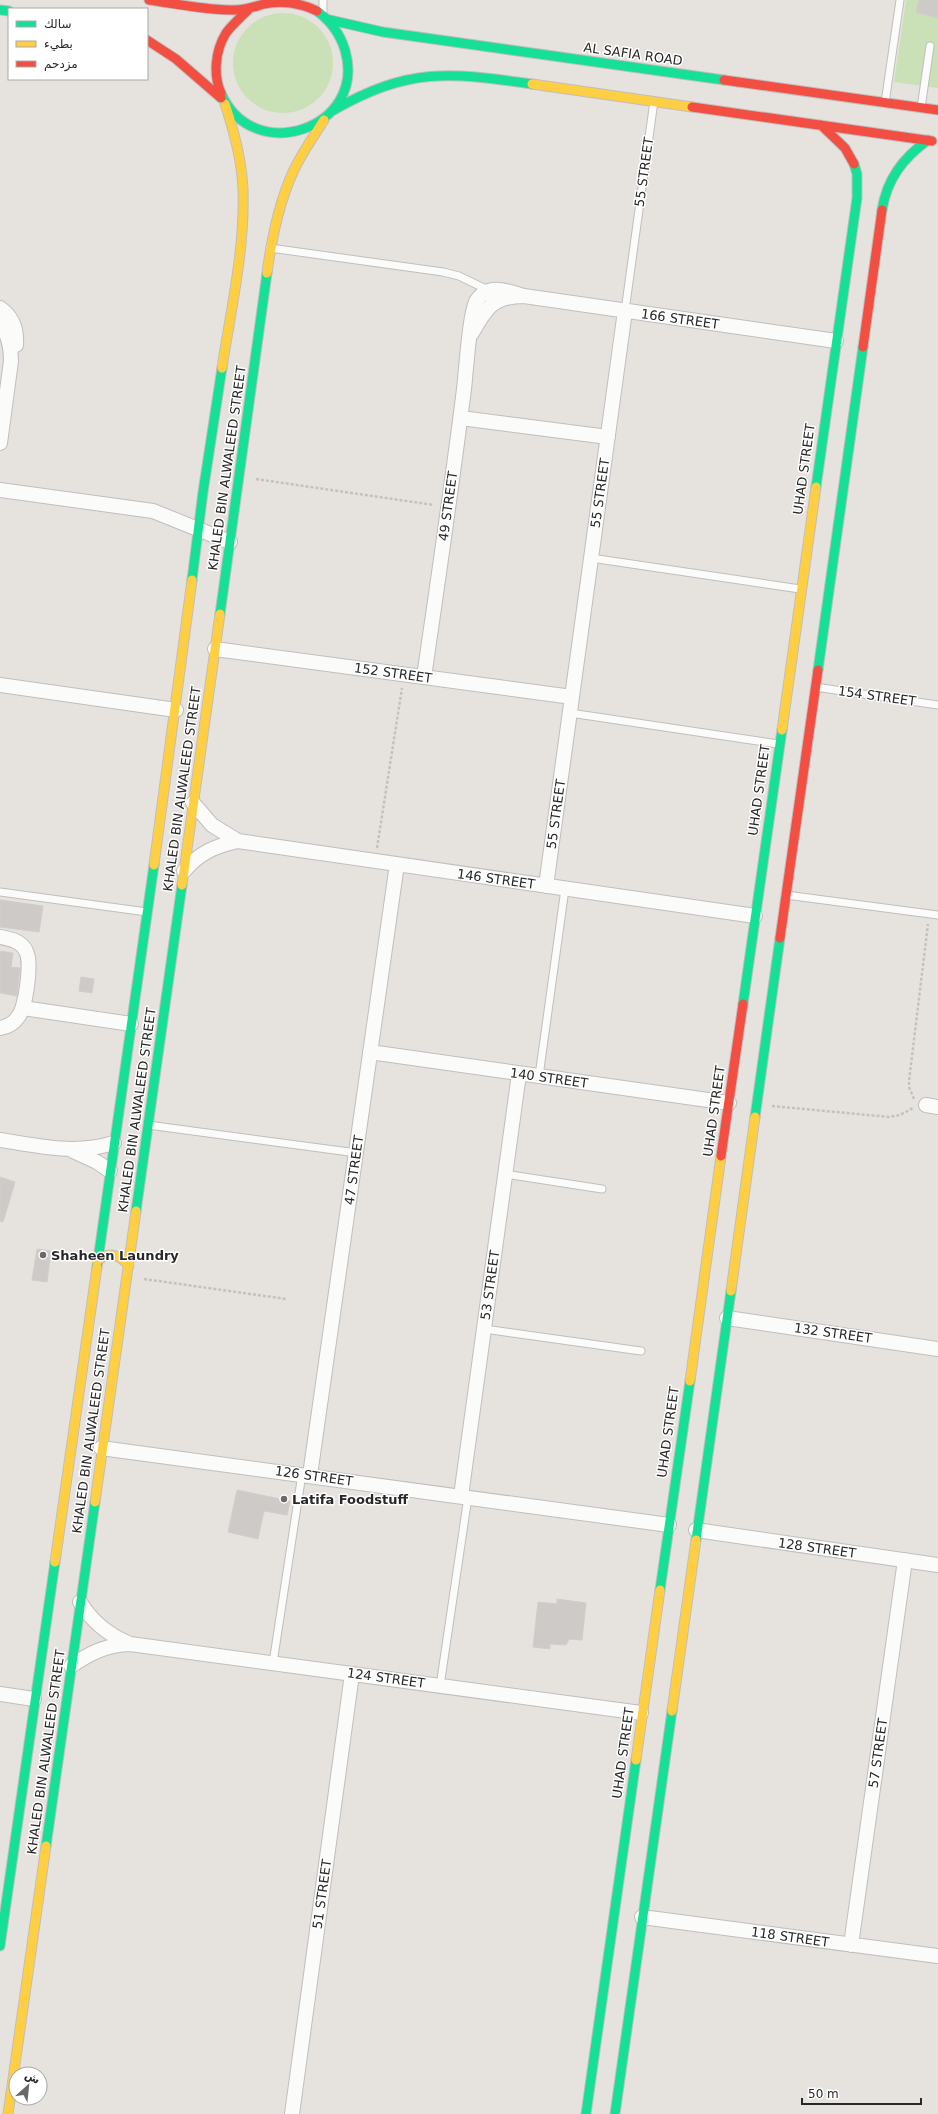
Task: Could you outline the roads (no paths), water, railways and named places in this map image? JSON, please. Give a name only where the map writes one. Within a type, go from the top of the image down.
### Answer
[{"type":"main road","points":[[149,0],[195,7],[248,10]]},
{"type":"main road","points":[[148,41],[176,59],[224,102],[240,121],[260,131],[282,135],[304,131],[324,120],[342,97],[348,64],[345,47],[337,32],[325,17],[298,2],[282,1],[264,3],[248,10],[234,20],[224,34],[217,49],[214,66],[216,83],[224,102]]},
{"type":"main road","name":"AL SAFIA ROAD","points":[[325,17],[383,32],[938,110]]},
{"type":"main road","points":[[332,111],[356,97],[383,85],[412,77],[441,74],[471,75],[938,142]]},
{"type":"main road","name":"KHALED BIN ALWALEED STREET","points":[[0,1946],[34,1699],[148,912],[199,531],[241,247],[244,218],[240,160],[234,132],[224,102]]},
{"type":"main road","name":"KHALED BIN ALWALEED STREET","points":[[8,2114],[240,476],[270,248],[280,207],[288,184],[298,162],[324,120]]},
{"type":"main road","name":"UHAD STREET","points":[[586,2114],[641,1713],[729,1103],[789,665],[858,183],[856,168],[850,153],[841,141],[821,125]]},
{"type":"main road","points":[[615,2114],[627,1969],[642,1917],[815,687],[811,668],[885,195],[893,174],[902,161],[914,149],[928,140]]},
{"type":"main road","points":[[849,252],[863,246],[876,256]]},
{"type":"main road","points":[[789,665],[811,668]]},
{"type":"main road","points":[[740,1023],[754,1016],[763,1019],[768,1024]]},
{"type":"main road","points":[[103,1217],[111,1227]]},
{"type":"main road","points":[[123,1229],[134,1223]]},
{"type":"main road","points":[[98,1261],[108,1254],[114,1253],[120,1255],[129,1266]]},
{"type":"main road","points":[[672,1499],[675,1506],[684,1510],[695,1508],[700,1504]]},
{"type":"main road","points":[[606,1966],[627,1969]]},
{"type":"street","name":"166 STREET","points":[[488,290],[503,290],[524,296],[836,341]]},
{"type":"street","points":[[471,335],[474,305],[482,294],[488,290]]},
{"type":"street","name":"166 STREET","points":[[471,335],[485,311],[493,303],[502,298],[524,296]]},
{"type":"street","points":[[0,308],[9,316],[14,325],[17,336],[11,361],[0,443]]},
{"type":"street","name":"55 STREET","points":[[546,886],[625,311]]},
{"type":"street","points":[[0,321],[7,334],[11,347],[11,361]]},
{"type":"street","name":"49 STREET","points":[[424,677],[461,418],[471,335]]},
{"type":"street","points":[[461,418],[608,437]]},
{"type":"street","points":[[0,490],[153,512],[230,542]]},
{"type":"street","name":"152 STREET","points":[[215,649],[572,697]]},
{"type":"street","points":[[0,685],[176,710]]},
{"type":"street","name":"146 STREET","points":[[193,803],[212,825],[238,842]]},
{"type":"street","name":"146 STREET","points":[[184,871],[194,859],[207,850],[238,842],[755,916]]},
{"type":"street","name":"47 STREET","points":[[306,1475],[357,1153],[397,864]]},
{"type":"street","points":[[0,937],[15,941],[21,945],[29,958],[23,1008],[13,1023],[0,1028]]},
{"type":"street","points":[[23,1008],[132,1024]]},
{"type":"street","name":"140 STREET","points":[[370,1052],[729,1103]]},
{"type":"street","name":"53 STREET","points":[[464,1497],[484,1329],[520,1074]]},
{"type":"street","points":[[0,1140],[69,1150],[84,1150],[114,1143]]},
{"type":"street","points":[[69,1150],[97,1162],[110,1171]]},
{"type":"street","name":"132 STREET","points":[[727,1318],[938,1348]]},
{"type":"street","name":"126 STREET","points":[[102,1448],[669,1525]]},
{"type":"street","name":"128 STREET","points":[[696,1530],[938,1565]]},
{"type":"street","name":"57 STREET","points":[[851,1945],[905,1560]]},
{"type":"street","name":"124 STREET","points":[[80,1602],[88,1616],[100,1628],[130,1644]]},
{"type":"street","name":"124 STREET","points":[[71,1666],[99,1649],[114,1644],[130,1644],[641,1713]]},
{"type":"street","name":"51 STREET","points":[[292,2114],[352,1674]]},
{"type":"street","points":[[0,1694],[34,1699]]},
{"type":"street","name":"118 STREET","points":[[642,1917],[938,1956]]},
{"type":"lane","points":[[323,0],[325,17]]},
{"type":"lane","points":[[885,103],[900,0]]},
{"type":"lane","points":[[921,108],[930,46]]},
{"type":"lane","name":"55 STREET","points":[[625,311],[654,101]]},
{"type":"lane","points":[[270,248],[443,272],[464,278],[488,290]]},
{"type":"lane","points":[[591,558],[800,589]]},
{"type":"lane","name":"154 STREET","points":[[815,687],[938,705]]},
{"type":"lane","points":[[570,713],[778,744]]},
{"type":"lane","points":[[540,1076],[565,889]]},
{"type":"lane","points":[[0,892],[148,912]]},
{"type":"lane","points":[[786,895],[938,915]]},
{"type":"lane","points":[[148,1125],[357,1153]]},
{"type":"lane","points":[[505,1174],[602,1189]]},
{"type":"lane","points":[[484,1329],[641,1351]]},
{"type":"lane","points":[[273,1663],[306,1475]]},
{"type":"lane","points":[[440,1686],[464,1497]]},
{"type":"place","name":"Shaheen Laundry","points":[[43,1255]]},
{"type":"place","name":"Latifa Foodstuff","points":[[284,1499]]}]
